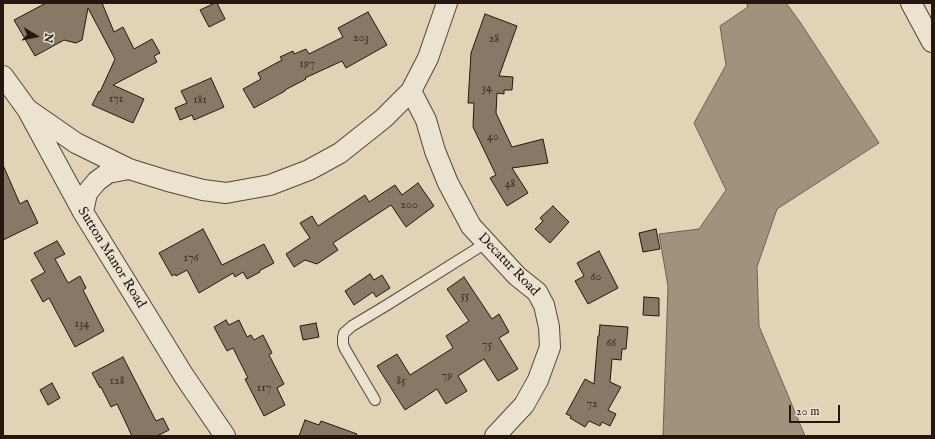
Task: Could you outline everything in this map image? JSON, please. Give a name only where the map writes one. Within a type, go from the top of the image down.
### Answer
[{"type":"street","points":[[27,109],[76,143],[129,169],[203,190],[226,193],[270,185],[309,170],[340,153],[384,118],[411,91],[428,58],[447,3]]},
{"type":"street","points":[[911,3],[932,42]]},
{"type":"street","name":"Sutton Manor Road","points":[[3,76],[27,109],[83,212],[184,376],[225,436]]},
{"type":"street","name":"Decatur Road","points":[[411,91],[426,120],[435,151],[448,183],[471,226],[517,276],[536,292],[544,305],[549,327],[550,347],[538,380],[524,405],[495,436]]},
{"type":"street","points":[[83,212],[87,193],[97,182],[108,173],[129,169]]},
{"type":"lane","points":[[375,400],[345,349],[343,344],[344,333],[352,326],[486,243]]},
{"type":"shaded area","points":[[746,3],[786,3],[879,143],[777,209],[757,267],[759,326],[805,436],[663,436],[668,286],[659,234],[699,229],[726,190],[694,123],[726,65],[720,26],[748,7]]},
{"type":"building","points":[[46,3],[102,3],[114,32],[123,27],[134,49],[152,39],[160,53],[154,56],[157,62],[113,85],[144,99],[133,123],[92,105],[99,91],[100,92],[115,59],[88,8],[82,40],[76,43],[64,40],[35,56],[14,20]]},
{"type":"building","points":[[217,3],[225,19],[209,27],[200,10]]},
{"type":"building","points":[[368,12],[387,45],[346,68],[342,61],[305,78],[306,79],[254,108],[243,89],[261,79],[258,73],[282,60],[280,57],[293,51],[294,54],[306,49],[309,54],[343,37],[338,28]]},
{"type":"building","points":[[485,14],[517,26],[499,76],[513,77],[512,90],[504,90],[504,94],[497,93],[496,113],[512,147],[543,139],[548,163],[512,168],[528,193],[507,206],[490,178],[496,175],[473,127],[474,103],[468,103],[471,53]]},
{"type":"building","points":[[211,78],[224,107],[194,120],[192,115],[180,120],[175,108],[187,103],[181,91]]},
{"type":"building","points":[[3,165],[20,204],[27,200],[38,223],[3,240]]},
{"type":"building","points":[[418,183],[434,206],[406,227],[391,205],[333,243],[338,250],[317,264],[305,260],[294,267],[286,254],[310,238],[300,223],[312,216],[318,226],[365,195],[369,202],[395,185],[402,195]]},
{"type":"building","points":[[553,206],[569,222],[550,243],[535,229],[543,221],[540,218]]},
{"type":"building","points":[[203,229],[222,265],[264,244],[274,263],[247,279],[243,272],[235,277],[233,273],[199,293],[187,270],[176,276],[175,274],[172,276],[159,253]]},
{"type":"building","points":[[656,229],[660,249],[643,252],[639,233]]},
{"type":"building","points":[[57,241],[65,254],[55,259],[68,283],[80,276],[86,288],[83,290],[104,331],[75,347],[49,298],[43,302],[31,280],[45,272],[34,253]]},
{"type":"building","points":[[599,251],[618,288],[588,304],[575,281],[584,276],[577,263]]},
{"type":"building","points":[[370,274],[374,280],[382,275],[390,288],[376,297],[373,292],[354,305],[345,291]]},
{"type":"building","points":[[464,277],[492,319],[499,314],[509,332],[499,338],[518,369],[498,381],[484,359],[458,376],[467,391],[446,404],[437,389],[405,410],[377,366],[397,354],[410,375],[453,348],[446,336],[469,321],[447,289]]},
{"type":"building","points":[[644,297],[659,298],[659,316],[643,315]]},
{"type":"building","points":[[226,320],[229,325],[239,320],[247,337],[251,335],[254,340],[263,335],[272,353],[269,355],[284,384],[277,388],[285,405],[264,416],[245,379],[248,378],[233,348],[227,351],[214,327]]},
{"type":"building","points":[[316,323],[319,337],[303,340],[300,326]]},
{"type":"building","points":[[600,325],[628,327],[626,349],[622,349],[621,360],[612,359],[610,382],[621,387],[608,410],[616,414],[610,426],[602,422],[600,426],[589,421],[585,427],[566,414],[585,379],[594,384]]},
{"type":"building","points":[[123,357],[156,421],[163,418],[169,430],[157,436],[132,436],[117,404],[111,407],[92,373]]},
{"type":"building","points":[[52,383],[60,398],[48,405],[40,390]]},
{"type":"building","points":[[305,420],[319,425],[321,421],[357,434],[356,436],[299,436]]}]
